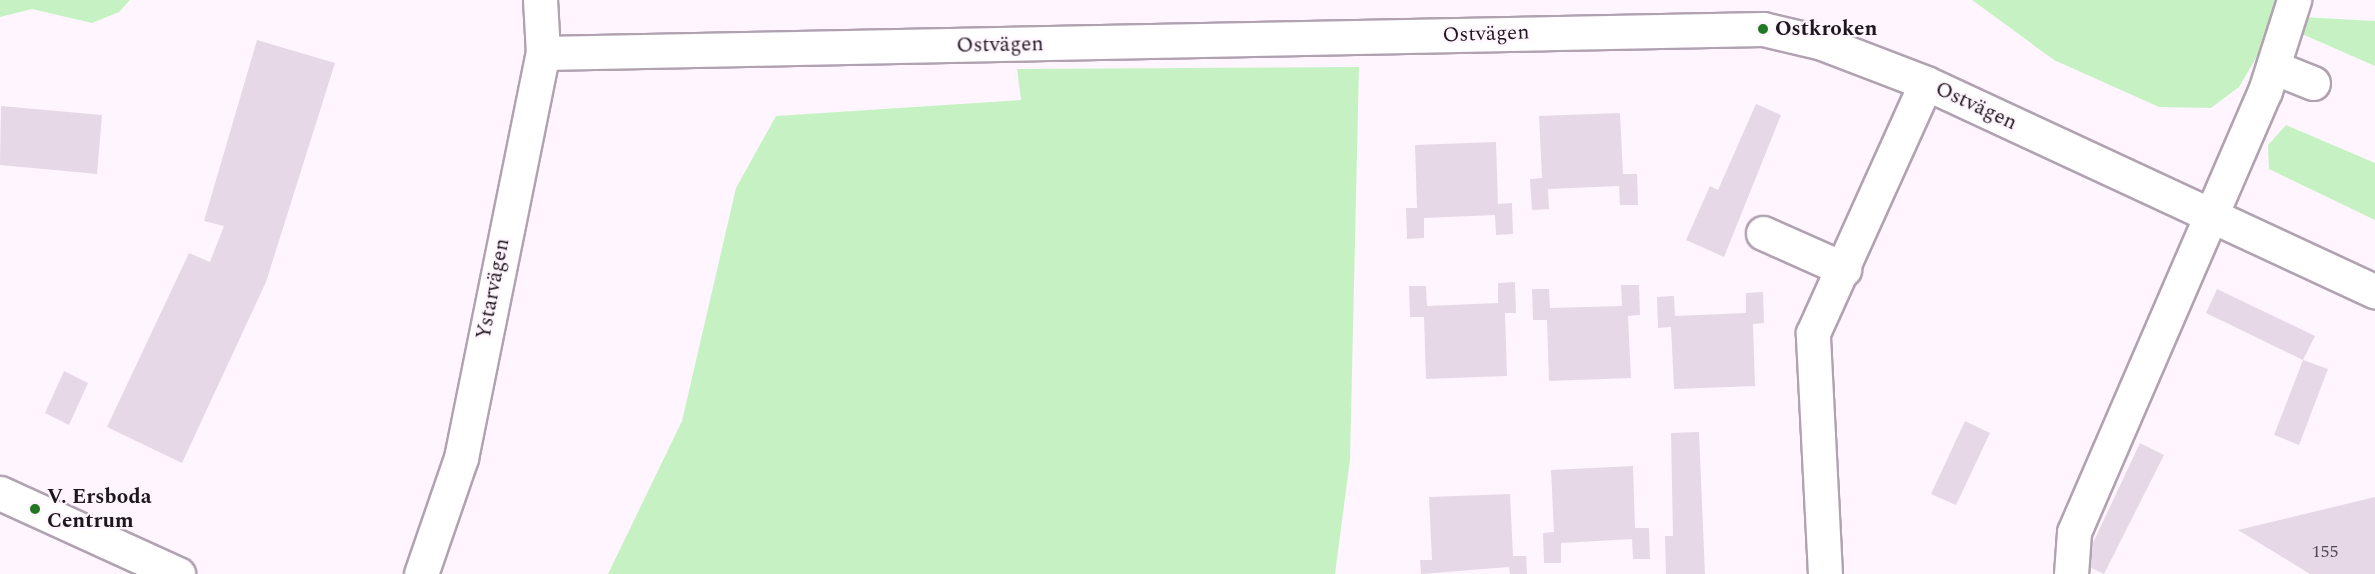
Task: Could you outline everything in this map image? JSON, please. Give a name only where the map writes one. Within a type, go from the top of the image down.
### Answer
[{"type":"street","name":"Ystarvägen","points":[[421,574],[461,458],[543,53],[540,0]]},
{"type":"street","points":[[2071,574],[2074,532],[2208,214],[2273,67],[2294,0]]},
{"type":"street","name":"Ostvägen","points":[[543,53],[1735,26],[1822,43],[1926,83],[2375,291]]},
{"type":"street","points":[[2273,67],[2313,83]]},
{"type":"street","points":[[1825,574],[1814,333],[1926,83]]},
{"type":"street","points":[[1763,233],[1844,269]]},
{"type":"street","points":[[0,493],[178,574]]},
{"type":"green space","points":[[0,0],[130,0],[119,12],[92,23],[32,9],[0,17]]},
{"type":"green space","points":[[1972,0],[2276,0],[2265,43],[2239,87],[2211,108],[2159,107],[2054,60]]},
{"type":"green space","points":[[2303,17],[2375,21],[2375,66],[2302,34]]},
{"type":"green space","points":[[1359,67],[1350,460],[1335,574],[608,574],[682,421],[736,188],[776,116],[1021,100],[1017,69]]},
{"type":"green space","points":[[2286,125],[2375,163],[2375,220],[2269,169],[2268,145]]},
{"type":"building","points":[[257,40],[335,63],[266,282],[182,463],[107,427],[189,253],[210,262],[224,226],[204,221]]},
{"type":"building","points":[[1756,104],[1781,115],[1724,257],[1686,240],[1710,186],[1718,190]]},
{"type":"building","points":[[1,106],[102,115],[97,174],[0,165]]},
{"type":"building","points":[[1620,113],[1623,174],[1637,174],[1638,205],[1620,205],[1619,186],[1548,189],[1549,209],[1532,210],[1530,179],[1542,178],[1539,116]]},
{"type":"building","points":[[1496,142],[1498,204],[1512,203],[1513,234],[1496,235],[1495,215],[1424,218],[1424,238],[1407,239],[1406,208],[1417,208],[1415,145]]},
{"type":"building","points":[[1515,282],[1516,313],[1505,313],[1507,376],[1426,379],[1424,317],[1410,317],[1409,286],[1426,286],[1427,306],[1498,303],[1498,283]]},
{"type":"building","points":[[1621,285],[1639,285],[1640,315],[1628,316],[1631,378],[1549,381],[1547,320],[1533,320],[1532,289],[1549,289],[1550,308],[1622,306]]},
{"type":"building","points":[[2217,289],[2315,336],[2303,360],[2206,313]]},
{"type":"building","points":[[1763,292],[1764,323],[1753,324],[1755,386],[1674,389],[1671,327],[1658,328],[1657,297],[1674,296],[1675,316],[1746,313],[1746,293]]},
{"type":"building","points":[[2303,360],[2328,369],[2299,445],[2274,435]]},
{"type":"building","points":[[64,371],[88,383],[69,425],[45,413]]},
{"type":"building","points":[[1965,421],[1990,433],[1956,505],[1931,494]]},
{"type":"building","points":[[1699,432],[1705,574],[1666,574],[1665,536],[1673,536],[1671,433]]},
{"type":"building","points":[[2140,443],[2164,455],[2104,574],[2083,564]]},
{"type":"building","points":[[1633,466],[1635,528],[1649,528],[1650,559],[1633,559],[1632,539],[1561,543],[1561,563],[1544,563],[1543,533],[1554,532],[1551,470]]},
{"type":"building","points":[[1510,494],[1513,556],[1526,556],[1527,574],[1510,574],[1509,567],[1421,574],[1420,560],[1432,560],[1429,497]]},
{"type":"building","points":[[2375,497],[2375,574],[2310,574],[2238,530]]},
{"type":"place","name":"Ostkroken","points":[[1763,29]]},
{"type":"place","name":"V. Ersboda Centrum","points":[[35,509]]}]
